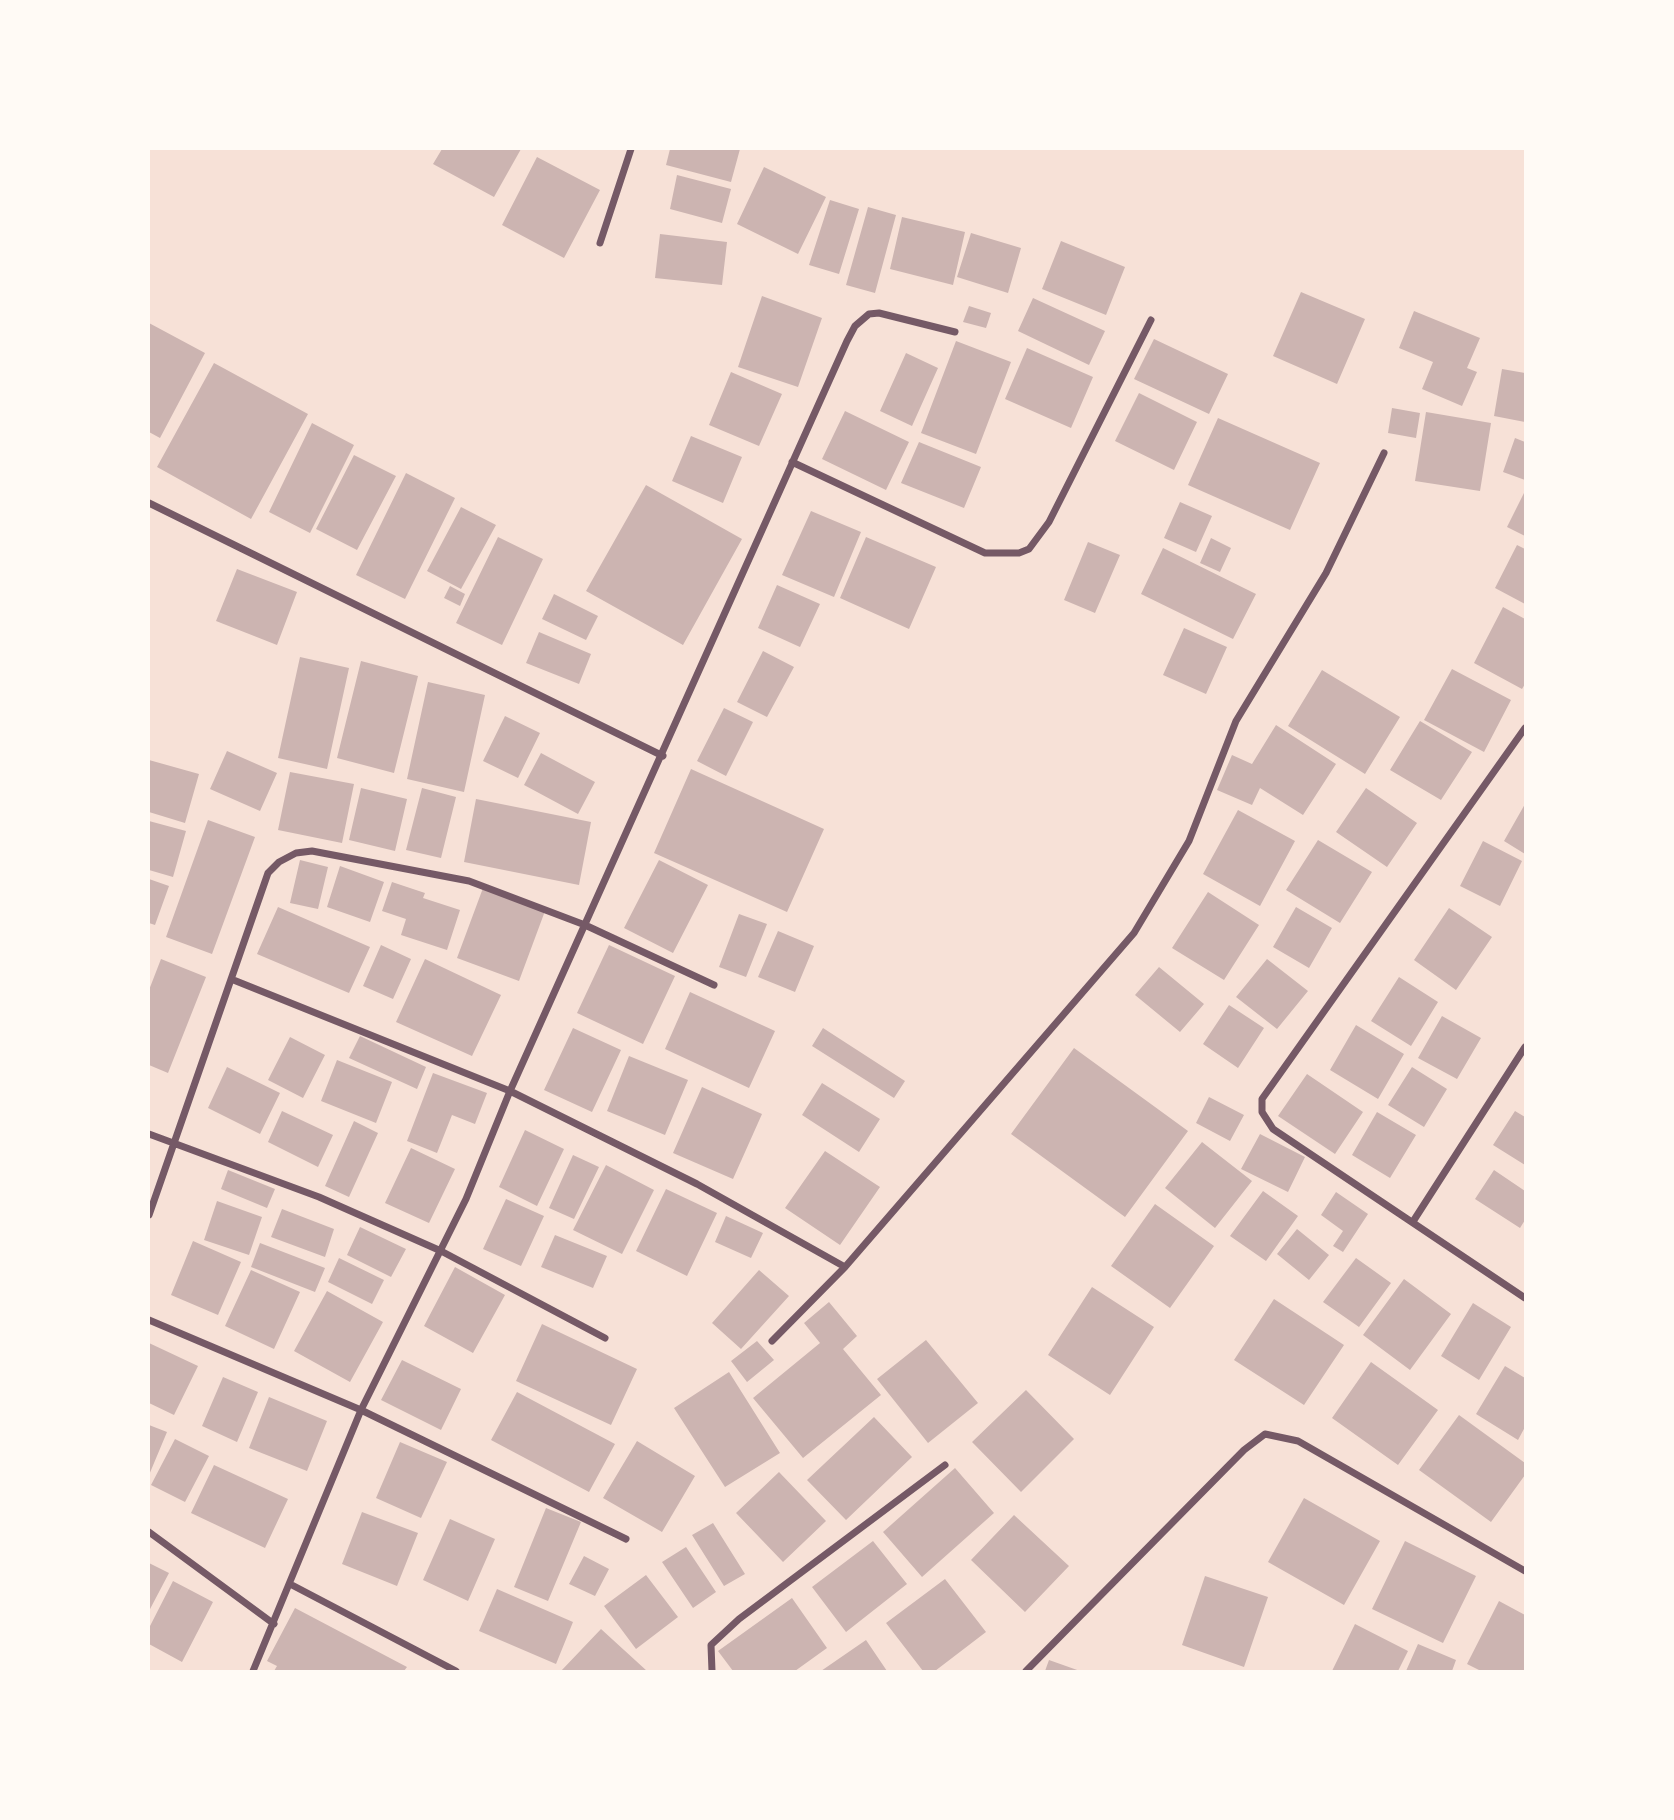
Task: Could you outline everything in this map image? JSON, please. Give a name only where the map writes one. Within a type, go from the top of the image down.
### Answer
[{"type":"street","points":[[600,243],[631,149]]},
{"type":"street","points":[[253,1671],[361,1410],[466,1199],[510,1091],[663,756],[847,341],[855,326],[869,314],[879,313],[955,332]]},
{"type":"street","points":[[792,462],[985,553],[1019,553],[1029,549],[1049,523],[1112,392],[1152,320]]},
{"type":"street","points":[[772,1341],[845,1267],[1134,933],[1189,841],[1236,721],[1325,573],[1384,453]]},
{"type":"street","points":[[149,503],[663,756]]},
{"type":"street","points":[[1525,728],[1262,1099],[1262,1112],[1273,1129],[1414,1220],[1525,1298]]},
{"type":"street","points":[[149,1215],[268,873],[279,862],[304,852],[469,881],[585,925],[714,985]]},
{"type":"street","points":[[231,979],[510,1091],[697,1184],[845,1267]]},
{"type":"street","points":[[1414,1220],[1525,1048]]},
{"type":"street","points":[[149,1134],[319,1197],[441,1251],[605,1338]]},
{"type":"street","points":[[149,1320],[361,1410],[626,1539]]},
{"type":"street","points":[[1026,1671],[1244,1450],[1265,1434],[1297,1441],[1525,1571]]},
{"type":"street","points":[[712,1671],[711,1645],[738,1619],[945,1465]]},
{"type":"street","points":[[149,1532],[274,1624]]},
{"type":"street","points":[[290,1584],[456,1671]]},
{"type":"building","points":[[442,149],[521,149],[494,197],[433,164]]},
{"type":"building","points":[[670,149],[740,149],[731,182],[666,165]]},
{"type":"building","points":[[537,157],[600,190],[564,258],[502,225]]},
{"type":"building","points":[[764,167],[826,197],[798,254],[737,224]]},
{"type":"building","points":[[677,175],[731,189],[722,223],[670,209]]},
{"type":"building","points":[[830,200],[859,209],[839,274],[809,265]]},
{"type":"building","points":[[868,207],[896,215],[875,293],[846,285]]},
{"type":"building","points":[[902,217],[965,232],[953,285],[890,269]]},
{"type":"building","points":[[971,233],[1021,248],[1008,293],[957,277]]},
{"type":"building","points":[[660,234],[727,242],[722,285],[655,278]]},
{"type":"building","points":[[1061,241],[1125,267],[1106,315],[1042,289]]},
{"type":"building","points":[[1301,292],[1365,319],[1337,384],[1273,356]]},
{"type":"building","points":[[762,296],[822,318],[798,387],[738,367]]},
{"type":"building","points":[[1033,298],[1105,331],[1089,365],[1018,331]]},
{"type":"building","points":[[969,306],[991,313],[986,328],[963,322]]},
{"type":"building","points":[[1414,311],[1480,338],[1467,368],[1477,372],[1462,406],[1422,389],[1433,362],[1399,348]]},
{"type":"building","points":[[149,323],[205,353],[160,438],[149,432]]},
{"type":"building","points":[[1154,339],[1228,374],[1209,414],[1134,379]]},
{"type":"building","points":[[956,341],[1011,362],[976,454],[921,433]]},
{"type":"building","points":[[1027,348],[1093,377],[1071,428],[1005,399]]},
{"type":"building","points":[[906,353],[938,368],[912,426],[880,411]]},
{"type":"building","points":[[214,363],[308,414],[251,519],[157,467]]},
{"type":"building","points":[[1502,369],[1525,373],[1525,422],[1494,416]]},
{"type":"building","points":[[731,372],[782,394],[759,446],[709,425]]},
{"type":"building","points":[[1139,393],[1197,422],[1174,470],[1115,441]]},
{"type":"building","points":[[1392,408],[1420,413],[1416,438],[1388,433]]},
{"type":"building","points":[[845,411],[909,442],[886,490],[822,459]]},
{"type":"building","points":[[1426,412],[1491,423],[1480,491],[1415,481]]},
{"type":"building","points":[[1218,418],[1320,463],[1290,530],[1188,485]]},
{"type":"building","points":[[312,423],[354,445],[310,533],[269,512]]},
{"type":"building","points":[[691,436],[742,457],[723,503],[672,481]]},
{"type":"building","points":[[1515,438],[1525,442],[1525,480],[1503,472]]},
{"type":"building","points":[[919,442],[981,467],[964,508],[901,483]]},
{"type":"building","points":[[354,455],[396,476],[357,550],[316,529]]},
{"type":"building","points":[[406,473],[455,498],[405,599],[356,575]]},
{"type":"building","points":[[646,485],[742,539],[683,645],[586,591]]},
{"type":"building","points":[[1525,491],[1525,536],[1507,527]]},
{"type":"building","points":[[1180,502],[1212,516],[1196,552],[1164,538]]},
{"type":"building","points":[[461,507],[496,525],[461,589],[427,571]]},
{"type":"building","points":[[811,511],[861,532],[834,597],[782,575]]},
{"type":"building","points":[[498,537],[543,559],[502,645],[456,623]]},
{"type":"building","points":[[866,537],[936,567],[909,629],[840,598]]},
{"type":"building","points":[[1211,538],[1231,548],[1220,572],[1200,563]]},
{"type":"building","points":[[1088,542],[1120,555],[1095,613],[1064,600]]},
{"type":"building","points":[[1517,545],[1525,549],[1525,604],[1495,588]]},
{"type":"building","points":[[1163,548],[1256,594],[1233,639],[1141,594]]},
{"type":"building","points":[[237,569],[297,592],[277,645],[216,621]]},
{"type":"building","points":[[777,585],[820,604],[800,647],[758,628]]},
{"type":"building","points":[[450,586],[465,594],[460,606],[444,598]]},
{"type":"building","points":[[554,594],[598,616],[586,640],[542,619]]},
{"type":"building","points":[[1503,607],[1525,619],[1525,684],[1522,689],[1474,663]]},
{"type":"building","points":[[1184,628],[1227,647],[1206,694],[1163,675]]},
{"type":"building","points":[[539,632],[591,654],[579,684],[526,663]]},
{"type":"building","points":[[763,651],[794,667],[767,717],[737,702]]},
{"type":"building","points":[[300,657],[349,668],[327,769],[278,758]]},
{"type":"building","points":[[361,661],[418,676],[394,773],[337,758]]},
{"type":"building","points":[[1452,669],[1511,700],[1484,752],[1424,720]]},
{"type":"building","points":[[1322,670],[1400,717],[1365,774],[1288,726]]},
{"type":"building","points":[[428,682],[485,695],[464,792],[407,779]]},
{"type":"building","points":[[724,708],[753,722],[726,776],[697,761]]},
{"type":"building","points":[[505,716],[540,733],[518,778],[483,761]]},
{"type":"building","points":[[1420,721],[1472,752],[1441,800],[1390,770]]},
{"type":"building","points":[[1276,725],[1336,764],[1303,815],[1260,788],[1252,805],[1217,790],[1232,755],[1252,764]]},
{"type":"building","points":[[227,751],[277,773],[260,811],[210,789]]},
{"type":"building","points":[[541,753],[595,782],[578,814],[524,785]]},
{"type":"building","points":[[149,760],[199,774],[185,823],[149,812]]},
{"type":"building","points":[[691,769],[824,829],[787,912],[654,853]]},
{"type":"building","points":[[290,772],[354,784],[342,843],[278,830]]},
{"type":"building","points":[[361,788],[407,799],[395,851],[349,840]]},
{"type":"building","points":[[422,788],[456,797],[441,858],[406,850]]},
{"type":"building","points":[[1366,788],[1417,823],[1387,867],[1336,832]]},
{"type":"building","points":[[476,799],[591,822],[579,885],[464,862]]},
{"type":"building","points":[[1525,804],[1525,854],[1504,841]]},
{"type":"building","points":[[1238,810],[1295,841],[1260,906],[1203,874]]},
{"type":"building","points":[[208,820],[255,837],[212,954],[166,937]]},
{"type":"building","points":[[149,821],[186,831],[173,877],[149,870]]},
{"type":"building","points":[[1318,840],[1372,872],[1340,923],[1286,890]]},
{"type":"building","points":[[1483,841],[1522,861],[1500,906],[1460,886]]},
{"type":"building","points":[[300,860],[328,867],[318,909],[290,903]]},
{"type":"building","points":[[659,860],[708,885],[673,953],[624,928]]},
{"type":"building","points":[[340,866],[384,882],[370,922],[327,907]]},
{"type":"building","points":[[149,879],[169,886],[155,925],[149,923]]},
{"type":"building","points":[[392,882],[425,893],[423,898],[460,910],[447,950],[401,935],[406,919],[382,911]]},
{"type":"building","points":[[483,888],[545,911],[519,981],[457,958]]},
{"type":"building","points":[[1208,892],[1259,925],[1224,980],[1172,948]]},
{"type":"building","points":[[278,907],[370,947],[349,993],[257,954]]},
{"type":"building","points":[[1296,907],[1332,928],[1309,968],[1273,947]]},
{"type":"building","points":[[1449,908],[1492,937],[1456,990],[1414,960]]},
{"type":"building","points":[[739,914],[767,924],[746,977],[719,967]]},
{"type":"building","points":[[778,931],[814,946],[795,992],[758,977]]},
{"type":"building","points":[[381,945],[411,959],[393,999],[363,986]]},
{"type":"building","points":[[609,945],[675,976],[643,1044],[577,1013]]},
{"type":"building","points":[[161,959],[206,977],[168,1073],[149,1065],[149,990]]},
{"type":"building","points":[[425,959],[501,995],[472,1056],[396,1022]]},
{"type":"building","points":[[1267,959],[1308,991],[1277,1029],[1236,997]]},
{"type":"building","points":[[1159,967],[1204,1004],[1180,1032],[1135,995]]},
{"type":"building","points":[[1399,977],[1438,1002],[1411,1046],[1371,1021]]},
{"type":"building","points":[[690,992],[775,1031],[749,1088],[665,1049]]},
{"type":"building","points":[[1229,1005],[1264,1028],[1238,1068],[1203,1044]]},
{"type":"building","points":[[1442,1016],[1481,1038],[1457,1079],[1418,1058]]},
{"type":"building","points":[[1356,1025],[1404,1054],[1378,1099],[1330,1070]]},
{"type":"building","points":[[573,1028],[621,1050],[592,1112],[544,1090]]},
{"type":"building","points":[[823,1028],[905,1081],[894,1098],[812,1046]]},
{"type":"building","points":[[360,1036],[426,1067],[417,1089],[349,1058]]},
{"type":"building","points":[[290,1037],[325,1055],[303,1098],[268,1080]]},
{"type":"building","points":[[1074,1048],[1188,1131],[1125,1217],[1011,1134]]},
{"type":"building","points":[[629,1056],[688,1080],[665,1135],[607,1111]]},
{"type":"building","points":[[337,1060],[392,1082],[376,1123],[321,1101]]},
{"type":"building","points":[[227,1067],[280,1093],[260,1134],[208,1108]]},
{"type":"building","points":[[1412,1067],[1447,1089],[1424,1127],[1388,1105]]},
{"type":"building","points":[[433,1073],[487,1093],[475,1124],[452,1115],[437,1153],[407,1141]]},
{"type":"building","points":[[1307,1074],[1363,1112],[1335,1154],[1278,1116]]},
{"type":"building","points":[[822,1083],[880,1119],[859,1152],[802,1115]]},
{"type":"building","points":[[702,1087],[762,1114],[733,1179],[673,1153]]},
{"type":"building","points":[[1209,1097],[1244,1115],[1230,1141],[1196,1123]]},
{"type":"building","points":[[282,1111],[333,1135],[318,1167],[268,1142]]},
{"type":"building","points":[[1515,1111],[1525,1117],[1525,1165],[1493,1145]]},
{"type":"building","points":[[1377,1112],[1416,1135],[1390,1178],[1352,1155]]},
{"type":"building","points":[[354,1121],[378,1133],[349,1197],[325,1186]]},
{"type":"building","points":[[525,1130],[564,1149],[537,1206],[499,1187]]},
{"type":"building","points":[[1260,1134],[1305,1157],[1288,1192],[1241,1169]]},
{"type":"building","points":[[1202,1142],[1252,1181],[1215,1228],[1165,1188]]},
{"type":"building","points":[[411,1148],[455,1169],[429,1223],[385,1203]]},
{"type":"building","points":[[825,1151],[880,1187],[840,1245],[785,1208]]},
{"type":"building","points":[[573,1155],[599,1167],[574,1219],[549,1208]]},
{"type":"building","points":[[606,1165],[654,1190],[622,1254],[573,1230]]},
{"type":"building","points":[[228,1170],[275,1189],[267,1208],[221,1189]]},
{"type":"building","points":[[1494,1170],[1525,1191],[1525,1220],[1520,1228],[1475,1199]]},
{"type":"building","points":[[666,1189],[717,1213],[687,1276],[636,1251]]},
{"type":"building","points":[[1263,1191],[1298,1216],[1266,1261],[1230,1236]]},
{"type":"building","points":[[1336,1192],[1368,1214],[1343,1252],[1333,1246],[1343,1231],[1321,1215]]},
{"type":"building","points":[[506,1199],[544,1216],[521,1266],[483,1249]]},
{"type":"building","points":[[217,1201],[262,1217],[249,1255],[204,1240]]},
{"type":"building","points":[[1155,1204],[1214,1246],[1170,1308],[1111,1266]]},
{"type":"building","points":[[282,1209],[334,1229],[325,1257],[271,1237]]},
{"type":"building","points":[[726,1216],[763,1233],[751,1258],[715,1242]]},
{"type":"building","points":[[360,1227],[406,1249],[391,1277],[347,1255]]},
{"type":"building","points":[[1297,1229],[1329,1255],[1309,1280],[1277,1254]]},
{"type":"building","points":[[555,1235],[607,1256],[593,1288],[541,1267]]},
{"type":"building","points":[[193,1241],[241,1262],[218,1315],[171,1295]]},
{"type":"building","points":[[260,1243],[325,1268],[315,1292],[251,1267]]},
{"type":"building","points":[[339,1258],[384,1280],[372,1304],[328,1282]]},
{"type":"building","points":[[1356,1258],[1391,1283],[1359,1327],[1323,1302]]},
{"type":"building","points":[[455,1267],[505,1295],[473,1353],[424,1326]]},
{"type":"building","points":[[251,1270],[300,1292],[274,1349],[225,1326]]},
{"type":"building","points":[[759,1270],[789,1296],[741,1349],[712,1323]]},
{"type":"building","points":[[1404,1279],[1451,1314],[1410,1370],[1363,1335]]},
{"type":"building","points":[[1092,1287],[1154,1327],[1110,1395],[1048,1355]]},
{"type":"building","points":[[327,1291],[383,1322],[350,1382],[294,1351]]},
{"type":"building","points":[[1274,1299],[1344,1345],[1304,1405],[1234,1360]]},
{"type":"building","points":[[829,1302],[857,1336],[843,1349],[881,1395],[803,1458],[753,1398],[820,1343],[804,1323]]},
{"type":"building","points":[[1473,1303],[1511,1327],[1479,1380],[1441,1356]]},
{"type":"building","points":[[542,1324],[637,1369],[611,1425],[516,1381]]},
{"type":"building","points":[[926,1340],[978,1403],[928,1443],[877,1379]]},
{"type":"building","points":[[757,1341],[774,1360],[747,1382],[731,1361]]},
{"type":"building","points":[[149,1343],[198,1366],[174,1415],[149,1403]]},
{"type":"building","points":[[402,1360],[461,1389],[441,1430],[381,1400]]},
{"type":"building","points":[[1371,1362],[1438,1410],[1398,1465],[1332,1418]]},
{"type":"building","points":[[1505,1366],[1525,1378],[1525,1427],[1518,1440],[1476,1414]]},
{"type":"building","points":[[729,1372],[780,1453],[725,1487],[674,1408]]},
{"type":"building","points":[[223,1377],[258,1392],[237,1442],[202,1426]]},
{"type":"building","points":[[1026,1390],[1074,1439],[1021,1492],[972,1442]]},
{"type":"building","points":[[517,1392],[615,1444],[589,1492],[491,1440]]},
{"type":"building","points":[[269,1397],[327,1421],[307,1471],[249,1448]]},
{"type":"building","points":[[1459,1415],[1525,1463],[1525,1475],[1491,1522],[1419,1470]]},
{"type":"building","points":[[874,1417],[912,1457],[846,1520],[807,1480]]},
{"type":"building","points":[[149,1425],[167,1432],[149,1475]]},
{"type":"building","points":[[175,1439],[209,1456],[185,1502],[151,1485]]},
{"type":"building","points":[[637,1441],[695,1476],[662,1532],[603,1498]]},
{"type":"building","points":[[400,1442],[447,1462],[421,1518],[376,1498]]},
{"type":"building","points":[[214,1465],[288,1499],[265,1548],[191,1513]]},
{"type":"building","points":[[955,1468],[994,1513],[922,1577],[883,1532]]},
{"type":"building","points":[[779,1472],[826,1521],[783,1562],[736,1513]]},
{"type":"building","points":[[1304,1498],[1380,1541],[1344,1605],[1268,1562]]},
{"type":"building","points":[[546,1508],[581,1522],[548,1601],[514,1587]]},
{"type":"building","points":[[362,1512],[418,1533],[397,1586],[342,1564]]},
{"type":"building","points":[[1014,1515],[1069,1566],[1025,1612],[971,1560]]},
{"type":"building","points":[[450,1519],[495,1539],[468,1601],[423,1580]]},
{"type":"building","points":[[713,1523],[745,1574],[724,1586],[692,1535]]},
{"type":"building","points":[[873,1541],[907,1584],[846,1632],[812,1587]]},
{"type":"building","points":[[1405,1541],[1476,1576],[1443,1643],[1372,1609]]},
{"type":"building","points":[[686,1547],[716,1592],[693,1608],[662,1562]]},
{"type":"building","points":[[584,1556],[609,1569],[595,1596],[569,1584]]},
{"type":"building","points":[[149,1563],[169,1573],[149,1611]]},
{"type":"building","points":[[646,1575],[678,1617],[636,1649],[604,1606]]},
{"type":"building","points":[[1205,1576],[1268,1597],[1244,1667],[1182,1645]]},
{"type":"building","points":[[945,1579],[986,1632],[935,1671],[923,1671],[886,1623]]},
{"type":"building","points":[[173,1581],[213,1602],[182,1662],[149,1644],[149,1628]]},
{"type":"building","points":[[497,1589],[573,1622],[556,1664],[479,1631]]},
{"type":"building","points":[[792,1598],[827,1648],[795,1671],[733,1671],[718,1651]]},
{"type":"building","points":[[1499,1601],[1525,1615],[1525,1671],[1481,1671],[1467,1664]]},
{"type":"building","points":[[295,1608],[407,1667],[404,1671],[274,1671],[277,1666],[267,1661]]},
{"type":"building","points":[[1355,1624],[1408,1651],[1398,1671],[1332,1671]]},
{"type":"building","points":[[601,1629],[647,1671],[561,1671]]},
{"type":"building","points":[[866,1640],[887,1671],[821,1671]]},
{"type":"building","points":[[1418,1644],[1456,1660],[1452,1671],[1406,1671]]},
{"type":"building","points":[[1049,1660],[1080,1671],[1045,1671]]}]
